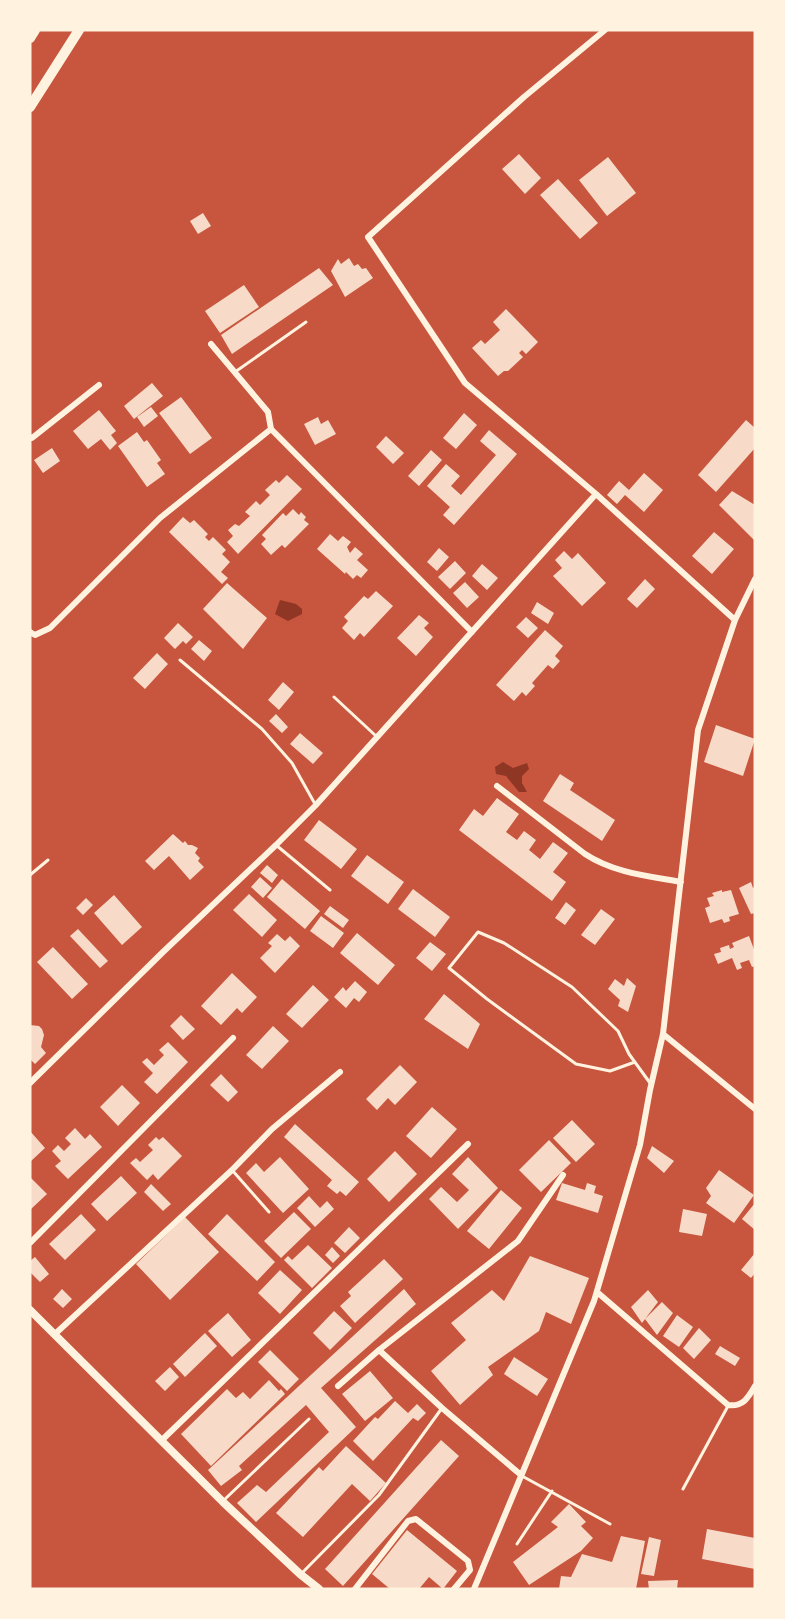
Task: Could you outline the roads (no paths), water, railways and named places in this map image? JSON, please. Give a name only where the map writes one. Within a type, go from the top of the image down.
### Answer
[{"type":"highway","points":[[30,106],[80,30]]},
{"type":"street","points":[[605,30],[524,97],[368,237],[465,383],[596,494],[735,620]]},
{"type":"street","points":[[211,344],[268,412],[271,429],[472,632]]},
{"type":"street","points":[[30,437],[32,438],[99,385]]},
{"type":"street","points":[[30,632],[35,635],[50,628],[160,518],[271,429]]},
{"type":"street","points":[[30,1083],[315,806],[596,494]]},
{"type":"street","points":[[474,1589],[597,1292],[640,1144],[663,1034],[698,730],[735,620],[755,579]]},
{"type":"street","points":[[497,786],[598,862],[612,868],[681,882]]},
{"type":"street","points":[[663,1034],[755,1109]]},
{"type":"street","points":[[30,1243],[233,1038]]},
{"type":"street","points":[[54,1334],[232,1170],[272,1129],[340,1072]]},
{"type":"street","points":[[162,1440],[468,1144]]},
{"type":"street","points":[[338,1386],[379,1350],[518,1241],[563,1175]]},
{"type":"street","points":[[597,1292],[728,1405],[746,1401],[755,1386]]},
{"type":"street","points":[[30,1310],[223,1502],[319,1589]]},
{"type":"street","points":[[379,1350],[442,1408],[521,1475]]},
{"type":"street","points":[[355,1589],[408,1521],[416,1519],[468,1561],[470,1570],[454,1589]]},
{"type":"lane","points":[[235,372],[306,322]]},
{"type":"lane","points":[[180,660],[262,729],[292,763],[315,806]]},
{"type":"lane","points":[[334,697],[377,737]]},
{"type":"lane","points":[[276,845],[330,890]]},
{"type":"lane","points":[[30,875],[48,860]]},
{"type":"lane","points":[[635,1062],[610,1071],[576,1064],[487,999],[449,968],[478,932],[504,943],[572,987],[618,1031],[629,1054],[635,1062],[651,1084]]},
{"type":"lane","points":[[232,1170],[270,1212]]},
{"type":"lane","points":[[683,1490],[728,1405]]},
{"type":"lane","points":[[300,1574],[379,1495],[442,1408]]},
{"type":"lane","points":[[223,1502],[309,1419]]},
{"type":"lane","points":[[521,1475],[610,1524]]},
{"type":"lane","points":[[517,1544],[552,1491]]}]
